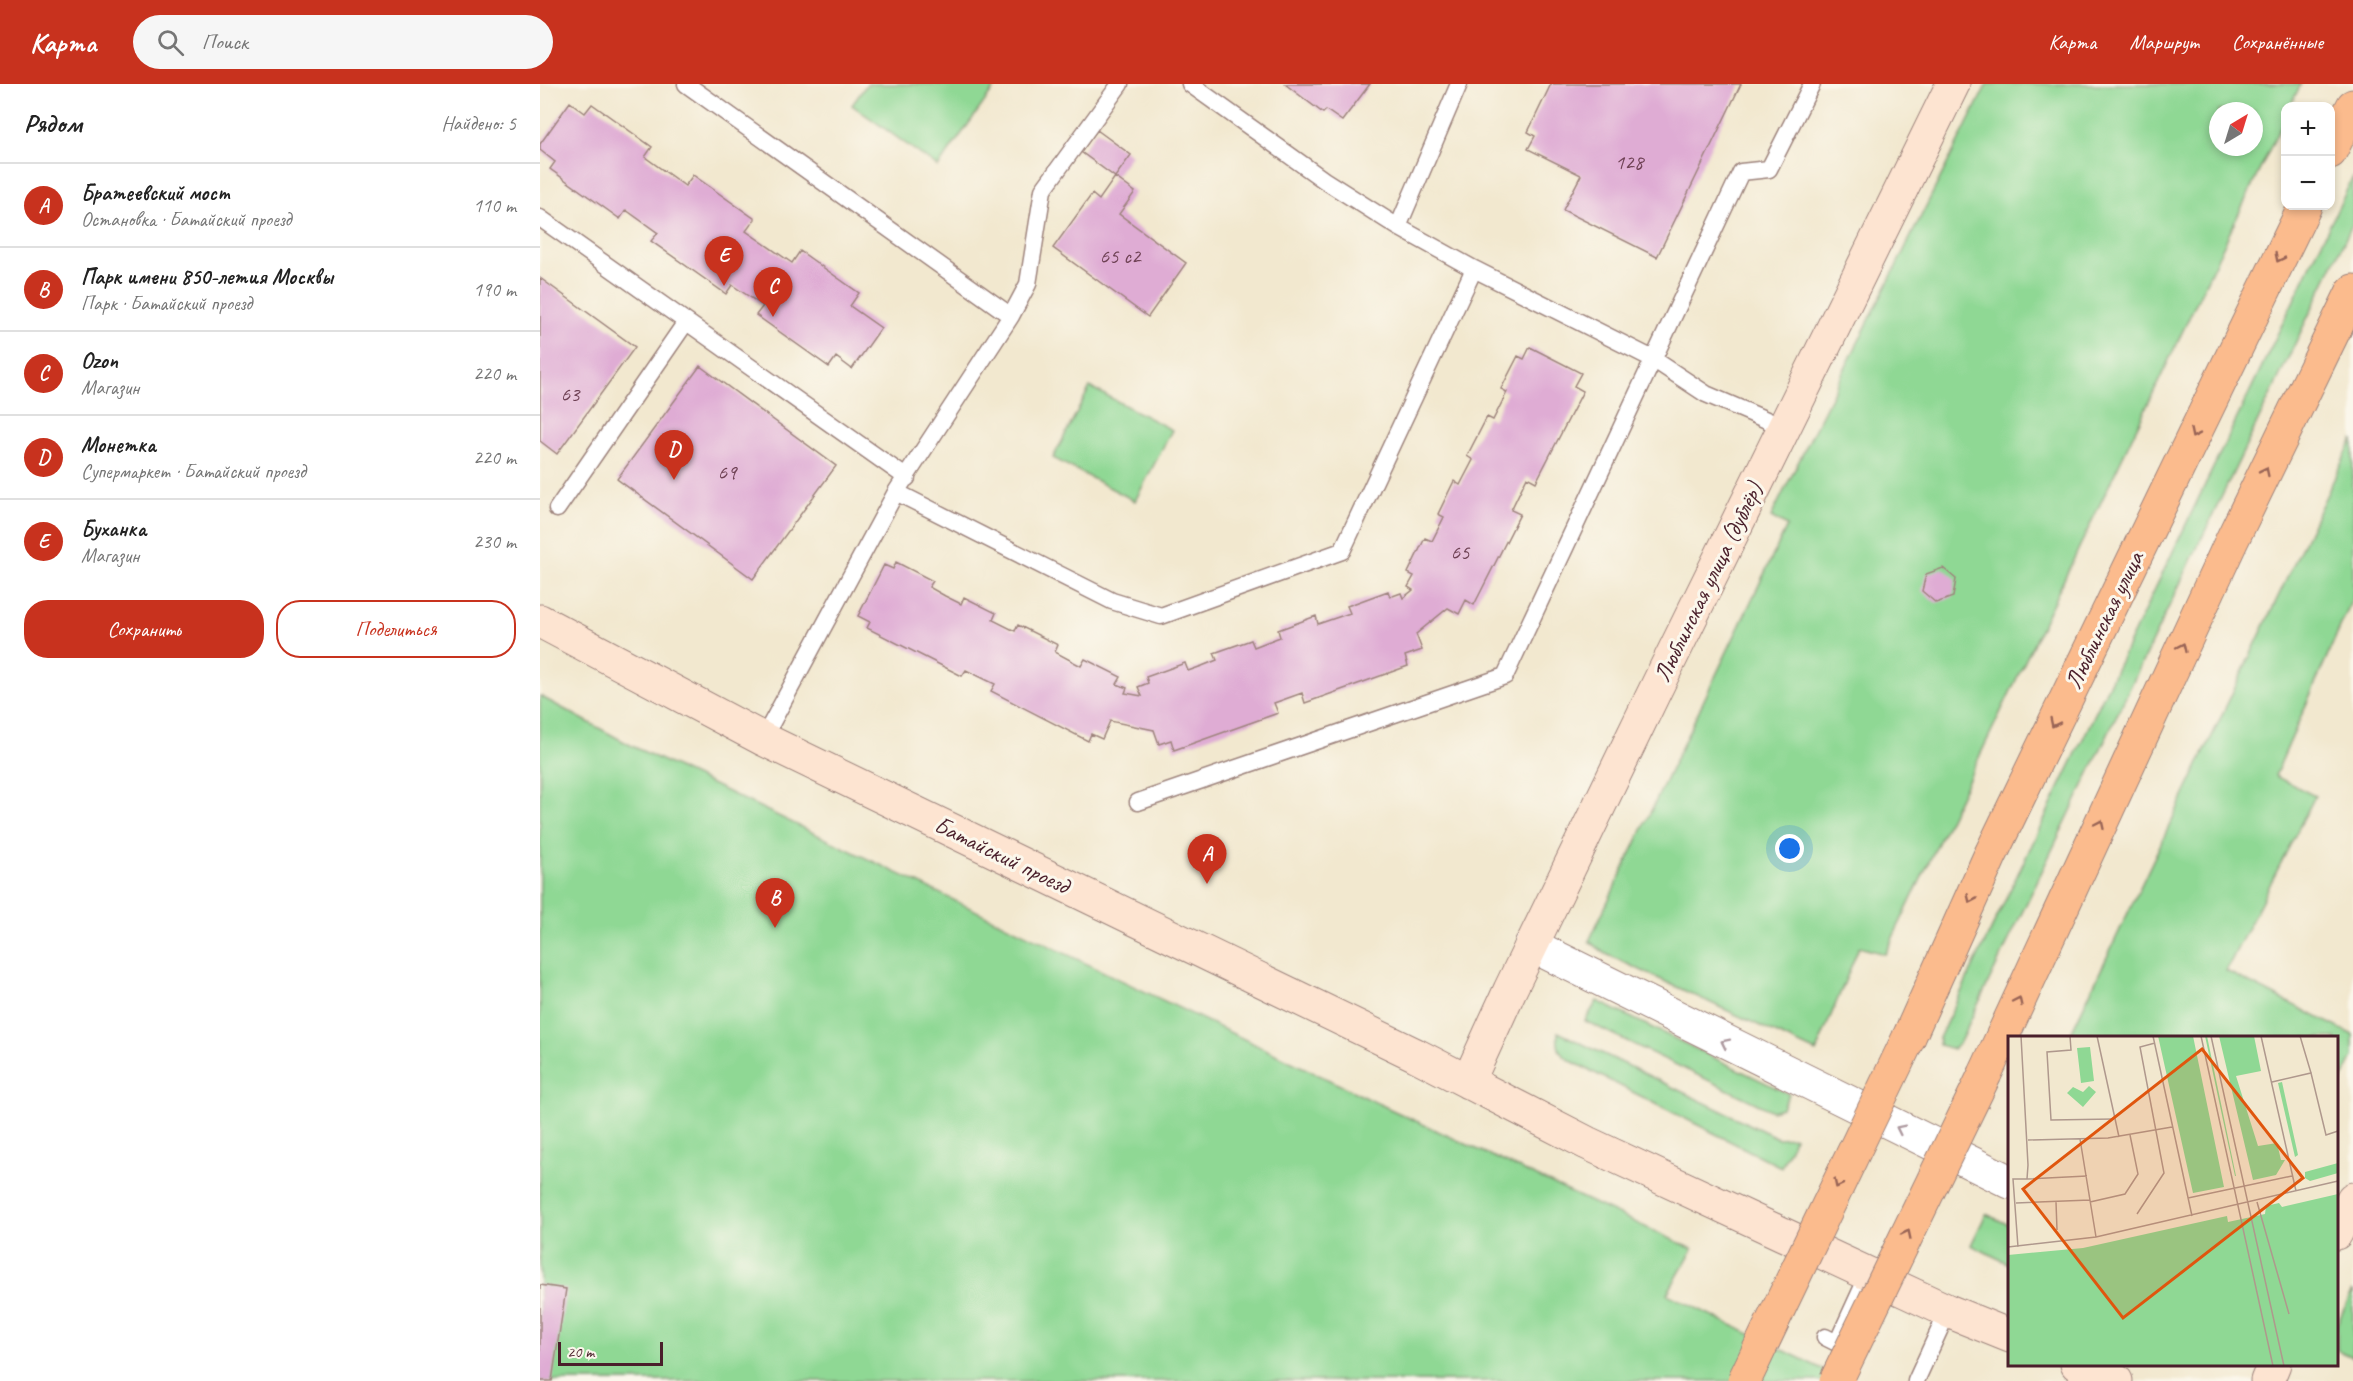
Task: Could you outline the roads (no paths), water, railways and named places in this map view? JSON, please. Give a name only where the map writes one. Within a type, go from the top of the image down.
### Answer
[{"type":"main road","name":"Люблинская улица (дублёр)","points":[[1468,1082],[1531,945],[1953,84]]},
{"type":"main road","points":[[2335,144],[2353,106]]},
{"type":"main road","name":"Люблинская улица","points":[[1744,1381],[1909,1037],[1990,856],[2303,210]]},
{"type":"main road","points":[[1836,1381],[1985,1074],[2231,542],[2353,291]]},
{"type":"main road","name":"Батайский проезд","points":[[540,621],[763,739],[1468,1082],[1587,1143],[1948,1311],[2008,1335]]},
{"type":"main road","points":[[2338,1231],[2353,1199]]},
{"type":"main road","points":[[2079,1366],[2116,1381]]},
{"type":"main road","points":[[2267,1381],[2274,1366]]},
{"type":"street","points":[[1531,945],[2008,1181]]},
{"type":"lane","points":[[686,84],[1011,316]]},
{"type":"lane","points":[[763,739],[896,492],[1011,316],[1028,284],[1043,190],[1120,84]]},
{"type":"lane","points":[[1190,84],[1324,180],[1398,227],[1474,269],[1653,359],[1706,394],[1783,427]]},
{"type":"lane","points":[[1138,802],[1505,676],[1741,172],[1769,169],[1812,84]]},
{"type":"lane","points":[[1398,227],[1457,85]]},
{"type":"lane","points":[[540,218],[907,478]]},
{"type":"lane","points":[[896,492],[1112,601],[1161,616],[1342,551],[1474,269]]},
{"type":"lane","points":[[557,509],[686,322]]},
{"type":"lane","points":[[1825,1337],[1837,1343],[1869,1274]]},
{"type":"lane","points":[[1916,1381],[1948,1311]]},
{"type":"place","name":"Буханка","points":[[724,286]]},
{"type":"place","name":"Ozon","points":[[773,317]]},
{"type":"place","name":"Монетка","points":[[674,480]]},
{"type":"place","name":"Братеевский мост","points":[[1207,884]]},
{"type":"place","name":"Парк имени 850-летия Москвы","points":[[775,928]]}]
